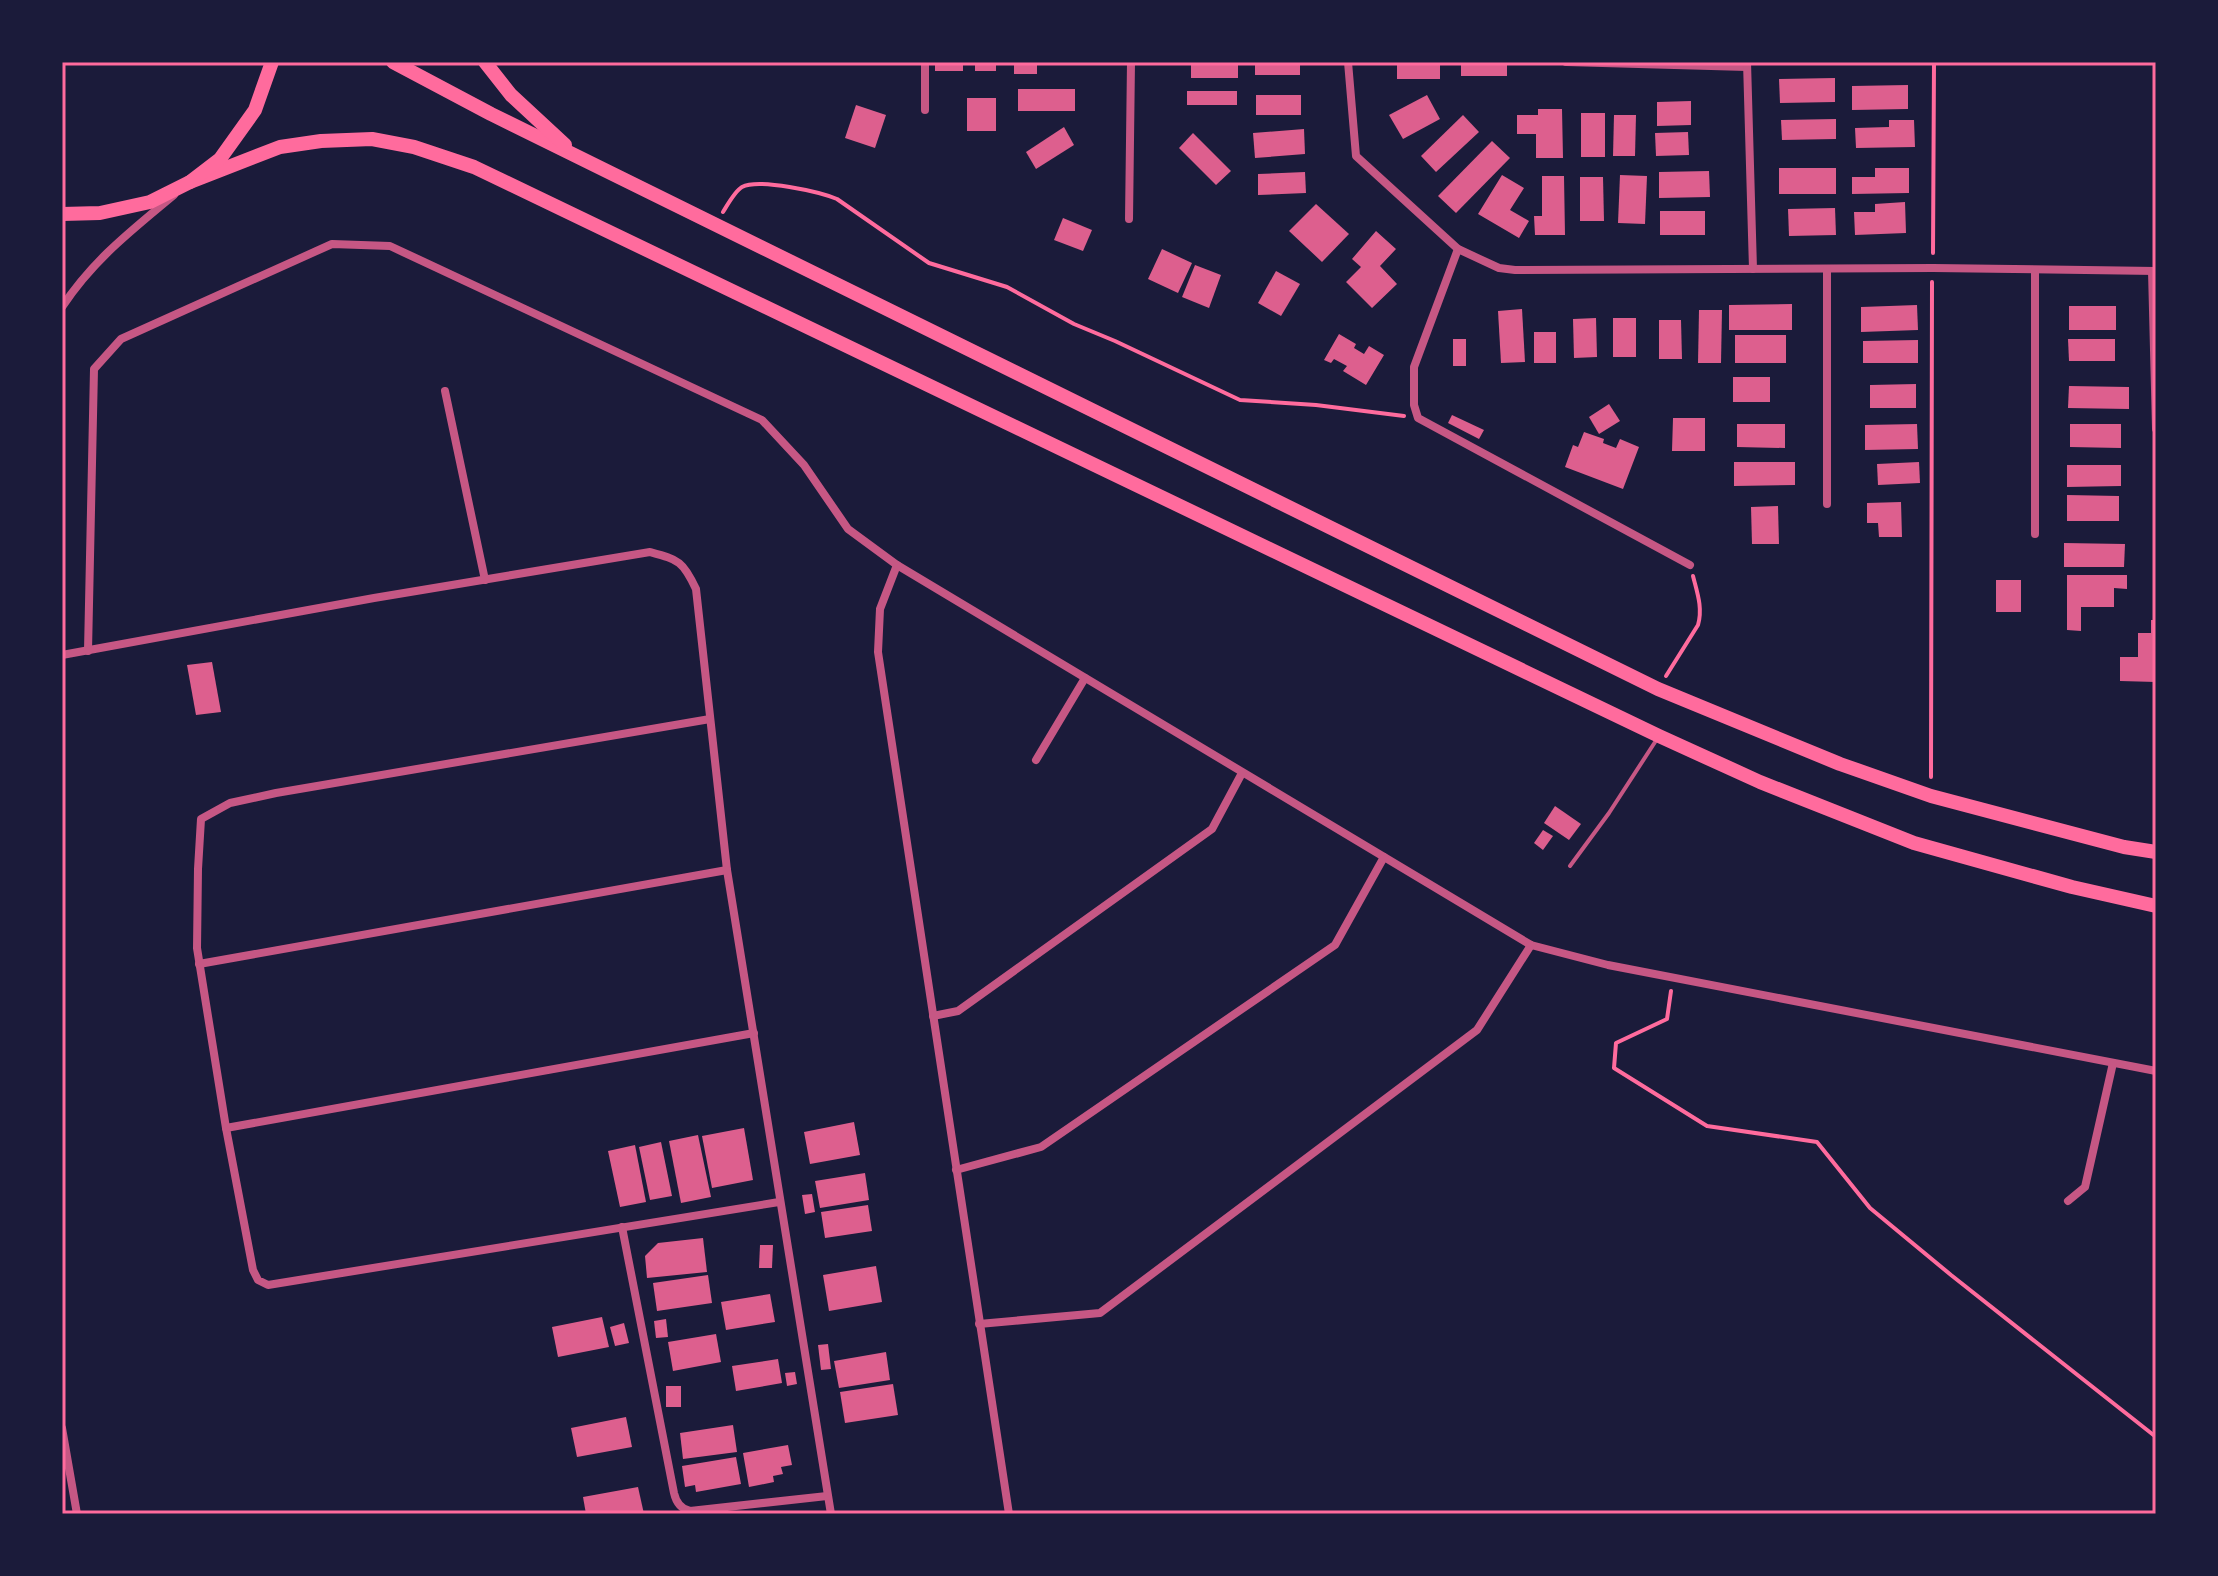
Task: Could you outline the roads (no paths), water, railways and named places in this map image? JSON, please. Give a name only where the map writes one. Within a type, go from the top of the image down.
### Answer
[{"type":"highway","points":[[190,182],[220,159],[255,110],[272,62]]},
{"type":"highway","points":[[393,62],[577,156],[1658,689],[1827,759],[1931,796],[2124,847],[2156,852]]},
{"type":"highway","points":[[485,62],[511,95],[577,156]]},
{"type":"highway","points":[[62,214],[100,213],[150,202],[190,182],[280,147],[321,141],[372,139],[414,147],[474,167],[1760,782],[1914,843],[2072,887],[2156,906]]},
{"type":"street","points":[[925,62],[925,110]]},
{"type":"street","points":[[1129,219],[1131,62]]},
{"type":"street","points":[[1348,62],[1356,156],[1458,249],[1507,270],[1933,268],[2154,271],[2156,429]]},
{"type":"street","points":[[1566,62],[1747,65],[1753,269]]},
{"type":"street","points":[[62,307],[78,283],[123,236],[190,182]]},
{"type":"street","points":[[88,651],[94,369],[121,339],[332,244],[390,246],[762,420],[804,465],[848,529],[897,565],[1531,945],[1608,965],[2156,1071]]},
{"type":"street","points":[[1458,249],[1414,367],[1414,405],[1418,418],[1690,565]]},
{"type":"street","points":[[1827,269],[1827,504]]},
{"type":"street","points":[[2035,270],[2035,534]]},
{"type":"street","points":[[445,391],[485,580]]},
{"type":"street","points":[[62,655],[650,552],[671,558],[686,567],[696,589],[727,870],[831,1514]]},
{"type":"street","points":[[897,565],[880,609],[878,652],[1009,1514]]},
{"type":"street","points":[[1036,760],[1085,678]]},
{"type":"street","points":[[710,719],[230,803],[201,819],[199,964],[253,1270],[258,1280],[268,1285],[779,1202]]},
{"type":"street","points":[[933,1016],[958,1011],[1212,829],[1242,773]]},
{"type":"street","points":[[956,1170],[1041,1147],[1335,945],[1384,857]]},
{"type":"street","points":[[199,964],[727,870]]},
{"type":"street","points":[[979,1324],[1100,1313],[1477,1030],[1531,945]]},
{"type":"street","points":[[226,1128],[754,1033]]},
{"type":"street","points":[[2068,1201],[2085,1187],[2113,1063]]},
{"type":"street","points":[[622,1227],[674,1493],[679,1505],[690,1511],[827,1496]]},
{"type":"street","points":[[62,1428],[77,1514]]},
{"type":"lane","points":[[1570,866],[1659,736]]}]
